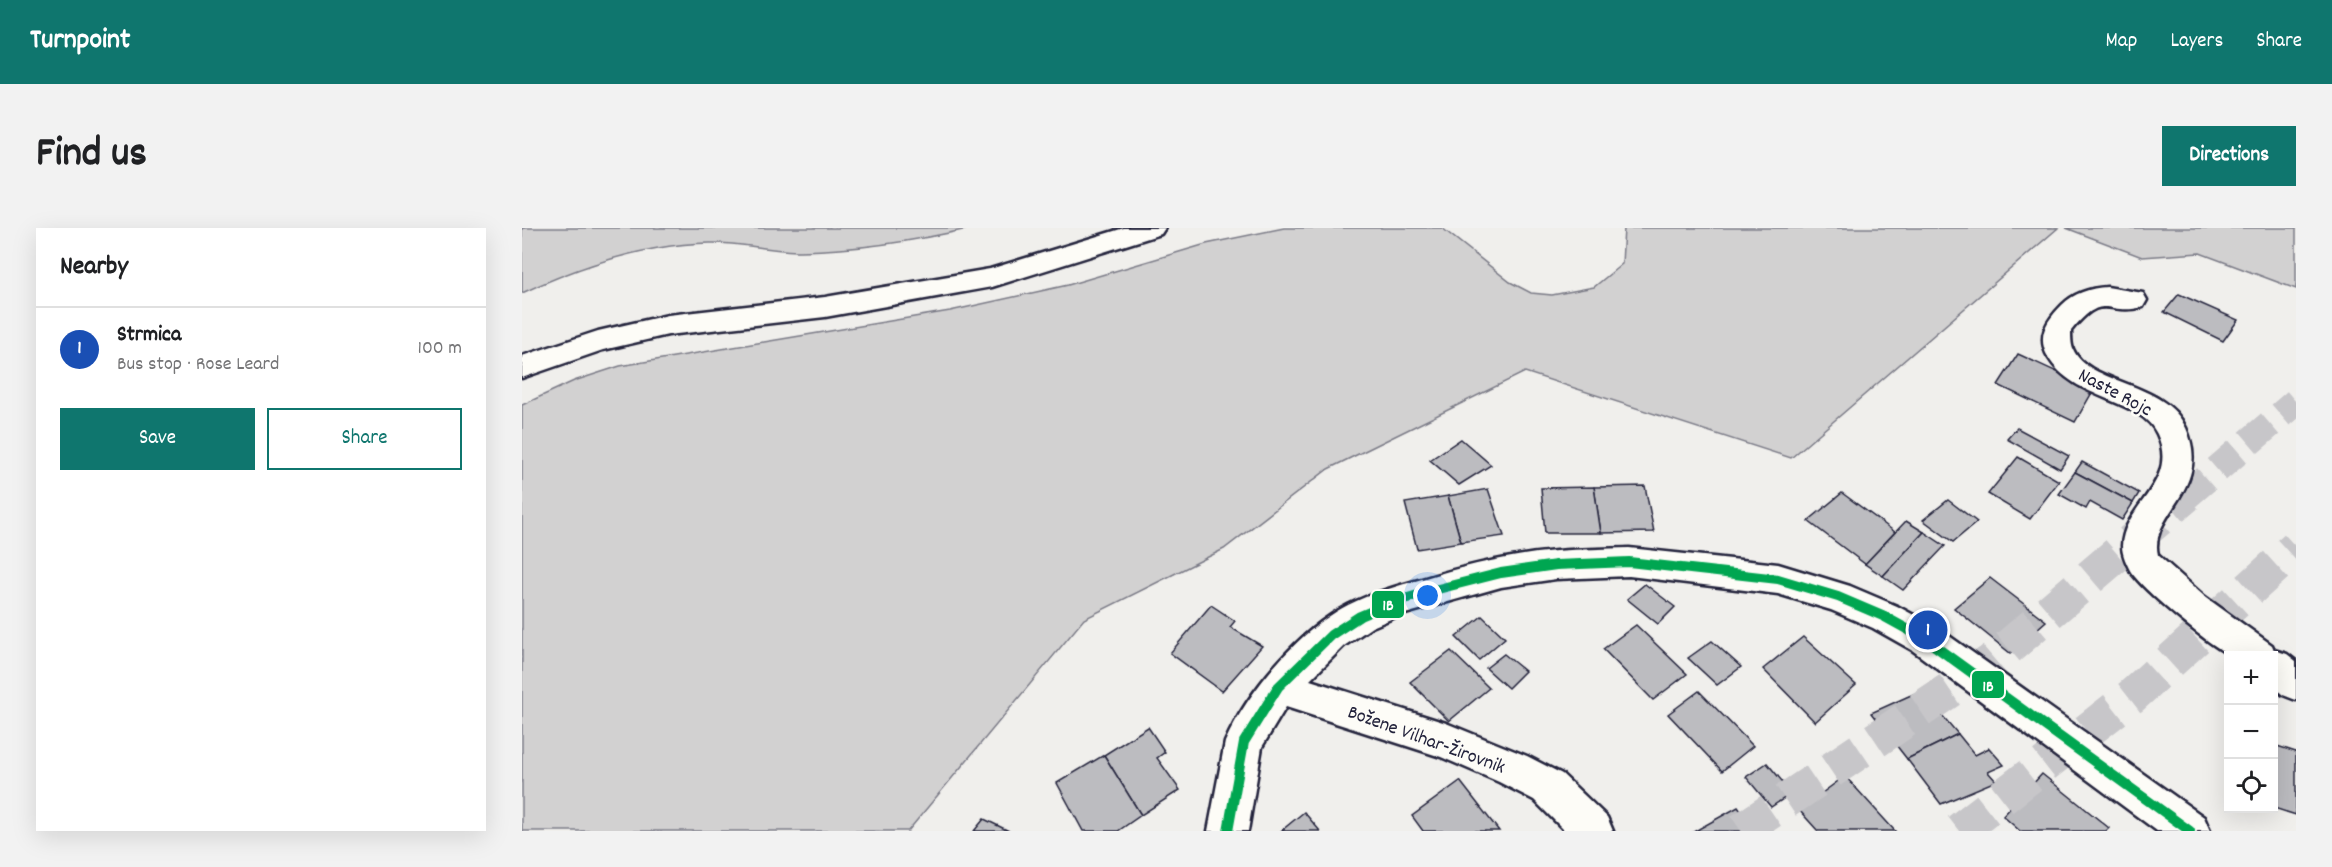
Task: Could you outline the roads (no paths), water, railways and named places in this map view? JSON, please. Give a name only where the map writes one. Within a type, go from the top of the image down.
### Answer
[{"type":"street","points":[[522,367],[598,341],[668,325],[825,307],[992,278],[1152,228]]},
{"type":"street","name":"Naste Rojc","points":[[2133,300],[2105,296],[2089,297],[2071,311],[2057,329],[2059,350],[2067,363],[2083,375],[2136,399],[2158,412],[2169,426],[2177,446],[2175,476],[2162,503],[2145,525],[2138,543],[2142,560],[2165,584],[2252,651]]},
{"type":"street","points":[[1228,831],[1245,742],[1278,687],[1331,635],[1360,616],[1391,603],[1501,573],[1556,565],[1629,562],[1778,579],[1838,597],[1885,617],[1925,639],[2190,831]]},
{"type":"street","points":[[2278,669],[2296,682]]},
{"type":"street","name":"Božene Vilhar-Žirovnik","points":[[1278,687],[1446,741],[1514,769],[1548,787],[1593,831]]},
{"type":"tunnel","points":[[2185,497],[2296,402]]},
{"type":"tunnel","points":[[1741,831],[1991,662],[2186,495]]},
{"type":"tunnel","points":[[1959,831],[2132,696],[2296,547]]},
{"type":"place","name":"Strmica","points":[[1928,630]]}]
